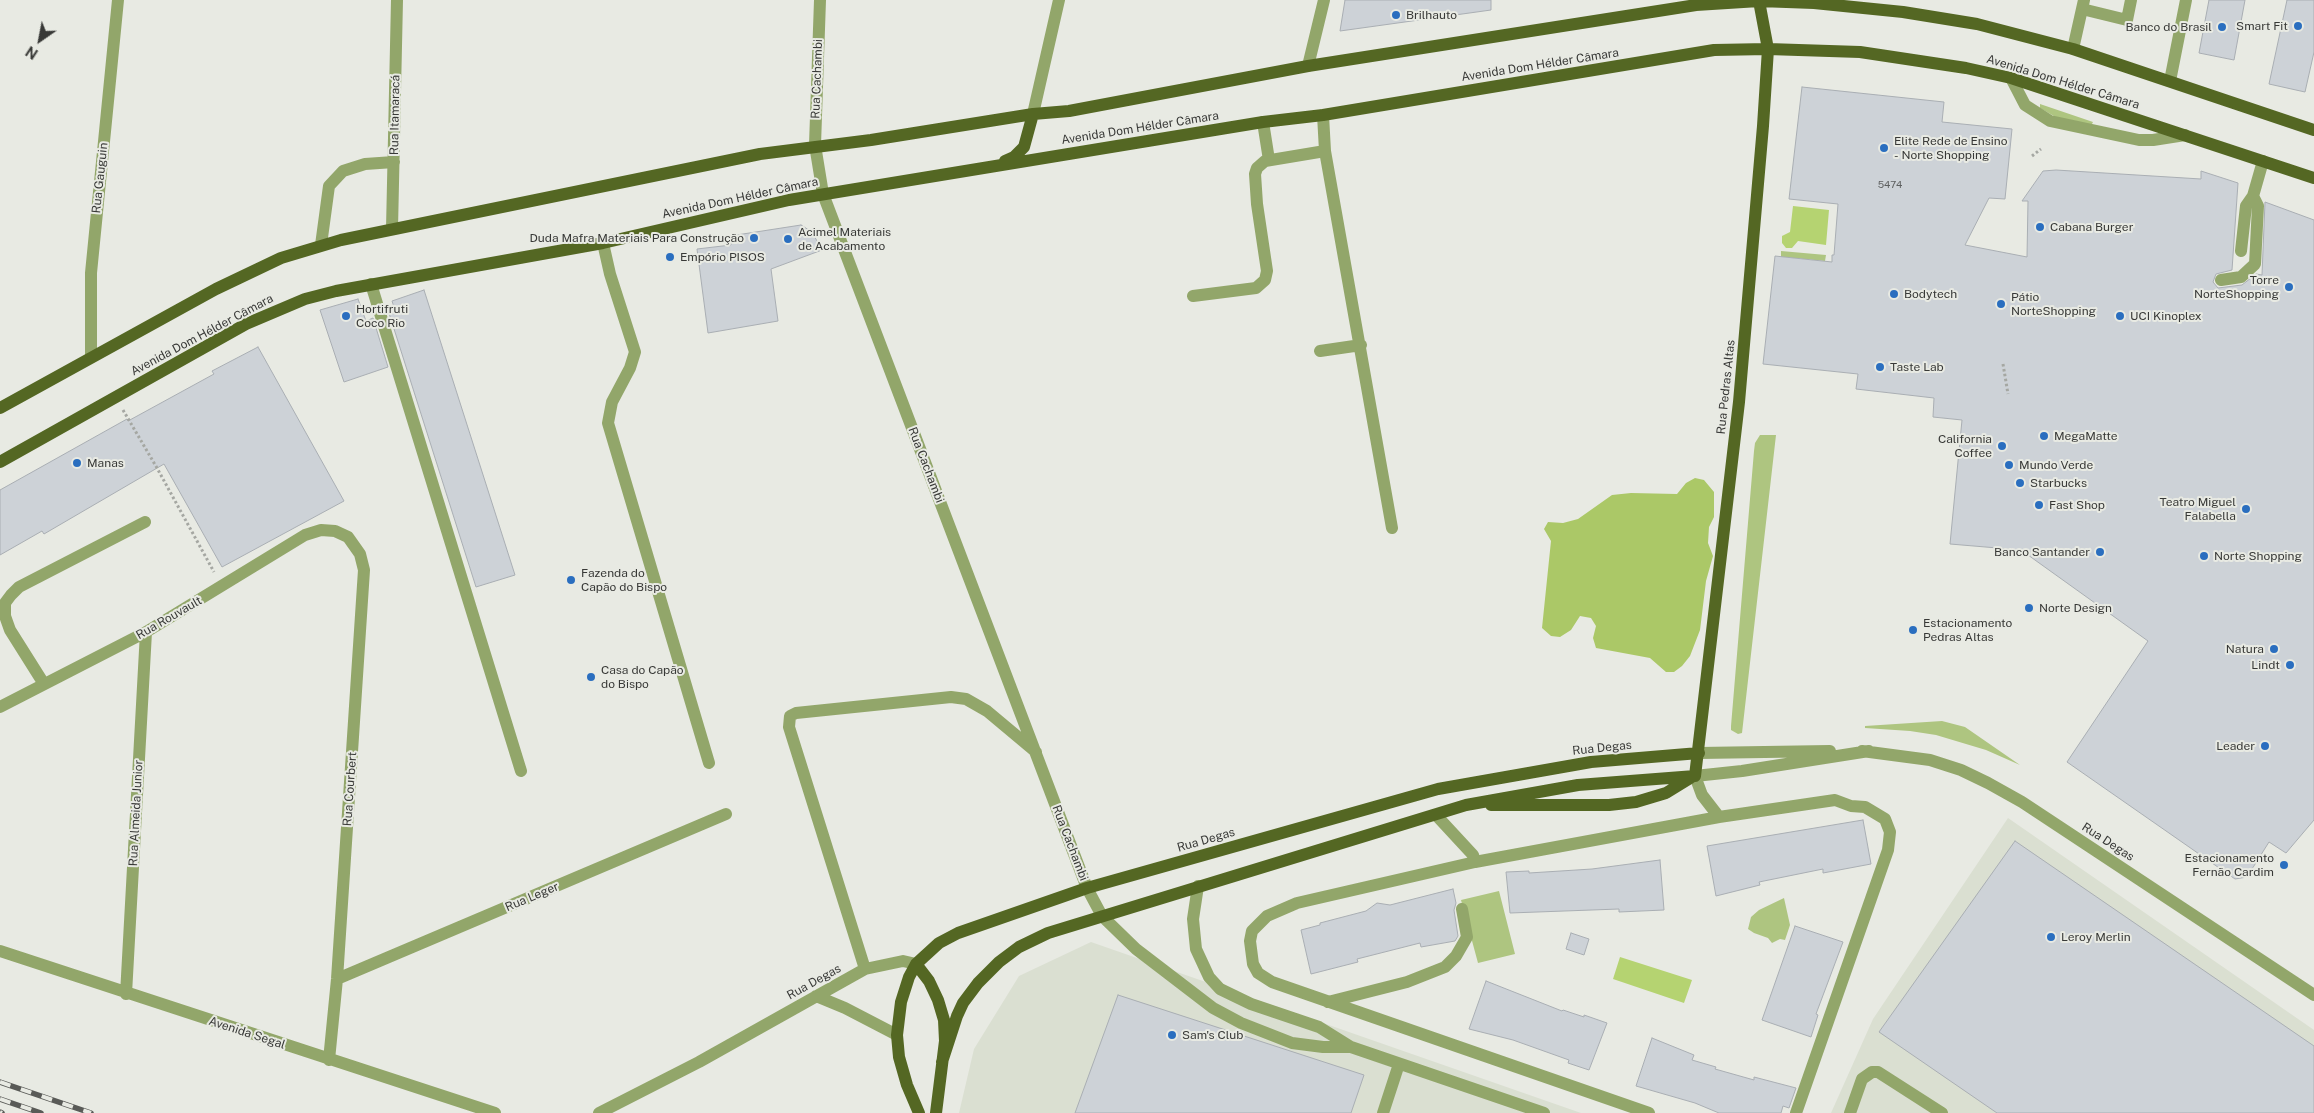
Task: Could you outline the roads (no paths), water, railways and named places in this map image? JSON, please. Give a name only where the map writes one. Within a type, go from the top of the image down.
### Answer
[{"type":"main road","points":[[0,408],[91,356],[238,278],[281,258],[321,245],[750,156],[815,145],[871,140],[1033,114],[1069,111],[1308,66],[1696,5],[1759,0],[1814,3],[1912,13],[1977,24],[2072,49],[2314,130]]},
{"type":"main road","name":"Rua Pedras Altas","points":[[1695,776],[1739,402],[1768,49],[1759,0]]},
{"type":"main road","name":"Avenida Dom Hélder Câmara","points":[[0,462],[275,310],[305,299],[371,284],[603,243],[789,200],[999,164],[1263,122],[1323,115],[1714,50],[1768,49],[1860,52],[1966,68],[2011,78],[2314,178]]},
{"type":"main road","points":[[999,164],[1014,157],[1024,146],[1033,114]]},
{"type":"main road","name":"Rua Degas","points":[[916,964],[939,943],[958,933],[1087,888],[1454,786],[1591,762],[1699,753]]},
{"type":"main road","points":[[1466,805],[1609,805],[1636,802],[1666,793],[1695,776]]},
{"type":"main road","name":"Rua Degas","points":[[942,1062],[964,1003],[978,983],[999,962],[1019,947],[1048,933],[1466,805],[1578,785],[1695,776]]},
{"type":"main road","points":[[919,1113],[907,1085],[899,1057],[898,1035],[901,1002],[916,964],[929,981],[938,1000],[944,1020],[945,1041],[936,1113]]},
{"type":"street","name":"Rua Gauguin","points":[[91,356],[91,273],[118,0]]},
{"type":"street","name":"Rua Itamaracá","points":[[392,230],[397,0]]},
{"type":"street","name":"Rua Cachambi","points":[[820,0],[815,145],[823,194],[1087,888],[1102,916],[1136,949],[1187,990],[1213,1008],[1241,1023],[1292,1043],[1323,1047],[1351,1047]]},
{"type":"street","points":[[1033,114],[1060,0]]},
{"type":"street","points":[[1308,66],[1324,0]]},
{"type":"street","points":[[2072,49],[2083,4],[2127,20],[2131,0]]},
{"type":"street","points":[[2170,81],[2186,0]]},
{"type":"street","points":[[2011,78],[2025,105],[2050,121],[2139,140],[2153,140],[2185,135]]},
{"type":"street","points":[[1323,115],[1325,151],[1392,528]]},
{"type":"street","points":[[1263,122],[1270,160]]},
{"type":"street","points":[[1193,296],[1256,288],[1265,280],[1267,271],[1257,204],[1255,174],[1257,168],[1262,163],[1270,160],[1325,151]]},
{"type":"street","points":[[2241,251],[2246,206],[2253,196],[2263,161]]},
{"type":"street","points":[[321,245],[329,186],[343,172],[364,164],[394,162]]},
{"type":"street","points":[[2221,280],[2241,278],[2256,264],[2258,206],[2253,196]]},
{"type":"street","points":[[603,243],[610,274],[635,352],[630,368],[612,402],[608,422],[709,763]]},
{"type":"street","points":[[371,284],[521,771]]},
{"type":"street","points":[[1320,351],[1360,345]]},
{"type":"street","points":[[44,684],[10,630],[5,616],[5,603],[10,595],[19,587],[145,522]]},
{"type":"street","name":"Rua Rouvault","points":[[0,707],[146,632],[305,535],[321,530],[335,531]]},
{"type":"street","name":"Rua Courbert","points":[[329,1060],[337,979],[364,570],[360,554],[348,537],[335,531]]},
{"type":"street","name":"Rua Almeida Junior","points":[[126,994],[146,632]]},
{"type":"street","points":[[865,969],[789,727],[790,716],[796,713],[951,697],[966,699],[986,711],[1036,752]]},
{"type":"street","name":"Rua Degas","points":[[1699,753],[1755,751],[1869,752],[1930,760],[1961,770],[2030,807],[2314,995]]},
{"type":"street","name":"Rua Degas","points":[[1695,776],[1869,752]]},
{"type":"street","points":[[1695,776],[1702,795],[1719,817]]},
{"type":"street","points":[[1649,1113],[1272,982],[1258,973],[1253,964],[1250,941],[1256,926],[1268,916],[1297,903],[1475,862],[1719,817],[1835,800],[1851,806],[1865,807],[1885,819],[1890,832],[1888,850],[1796,1113]]},
{"type":"street","name":"Rua Leger","points":[[337,979],[726,814]]},
{"type":"street","points":[[1436,815],[1473,854],[1475,862]]},
{"type":"street","points":[[1198,886],[1194,908],[1194,932],[1201,963],[1209,977],[1220,989],[1235,997],[1319,1027],[1351,1047],[1544,1113]]},
{"type":"street","points":[[1328,1002],[1407,982],[1445,967],[1456,956],[1467,937],[1462,910]]},
{"type":"street","name":"Avenida Segal","points":[[0,951],[126,994],[495,1113]]},
{"type":"street","name":"Rua Degas","points":[[599,1113],[699,1062],[865,969],[903,961],[916,964]]},
{"type":"street","points":[[816,996],[846,1008],[898,1035]]},
{"type":"street","points":[[1383,1113],[1399,1064]]},
{"type":"street","points":[[1850,1113],[1862,1079],[1872,1072],[1878,1072],[1942,1113]]},
{"type":"railway","points":[[0,1082],[91,1113]]},
{"type":"railway","points":[[0,1099],[41,1113]]},
{"type":"place","name":"Brilhauto","points":[[1396,15]]},
{"type":"place","name":"Smart Fit","points":[[2298,26]]},
{"type":"place","name":"Banco do Brasil","points":[[2222,27]]},
{"type":"place","name":"Elite Rede de Ensino - Norte Shopping","points":[[1884,148]]},
{"type":"place","name":"Cabana Burger","points":[[2040,227]]},
{"type":"place","name":"Duda Mafra Materiais Para Construção","points":[[754,238]]},
{"type":"place","name":"Acimel Materiais de Acabamento","points":[[788,239]]},
{"type":"place","name":"Empório PISOS","points":[[670,257]]},
{"type":"place","name":"Torre NorteShopping","points":[[2289,287]]},
{"type":"place","name":"Bodytech","points":[[1894,294]]},
{"type":"place","name":"Pátio NorteShopping","points":[[2001,304]]},
{"type":"place","name":"Hortifruti Coco Rio","points":[[346,316]]},
{"type":"place","name":"UCI Kinoplex","points":[[2120,316]]},
{"type":"place","name":"Taste Lab","points":[[1880,367]]},
{"type":"place","name":"MegaMatte","points":[[2044,436]]},
{"type":"place","name":"California Coffee","points":[[2002,446]]},
{"type":"place","name":"Manas","points":[[77,463]]},
{"type":"place","name":"Mundo Verde","points":[[2009,465]]},
{"type":"place","name":"Starbucks","points":[[2020,483]]},
{"type":"place","name":"Fast Shop","points":[[2039,505]]},
{"type":"place","name":"Teatro Miguel Falabella","points":[[2246,509]]},
{"type":"place","name":"Banco Santander","points":[[2100,552]]},
{"type":"place","name":"Norte Shopping","points":[[2204,556]]},
{"type":"place","name":"Fazenda do Capão do Bispo","points":[[571,580]]},
{"type":"place","name":"Norte Design","points":[[2029,608]]},
{"type":"place","name":"Estacionamento Pedras Altas","points":[[1913,630]]},
{"type":"place","name":"Natura","points":[[2274,649]]},
{"type":"place","name":"Lindt","points":[[2290,665]]},
{"type":"place","name":"Casa do Capão do Bispo","points":[[591,677]]},
{"type":"place","name":"Leader","points":[[2265,746]]},
{"type":"place","name":"Estacionamento Fernão Cardim","points":[[2284,865]]},
{"type":"place","name":"Leroy Merlin","points":[[2051,937]]},
{"type":"place","name":"Sam's Club","points":[[1172,1035]]}]
